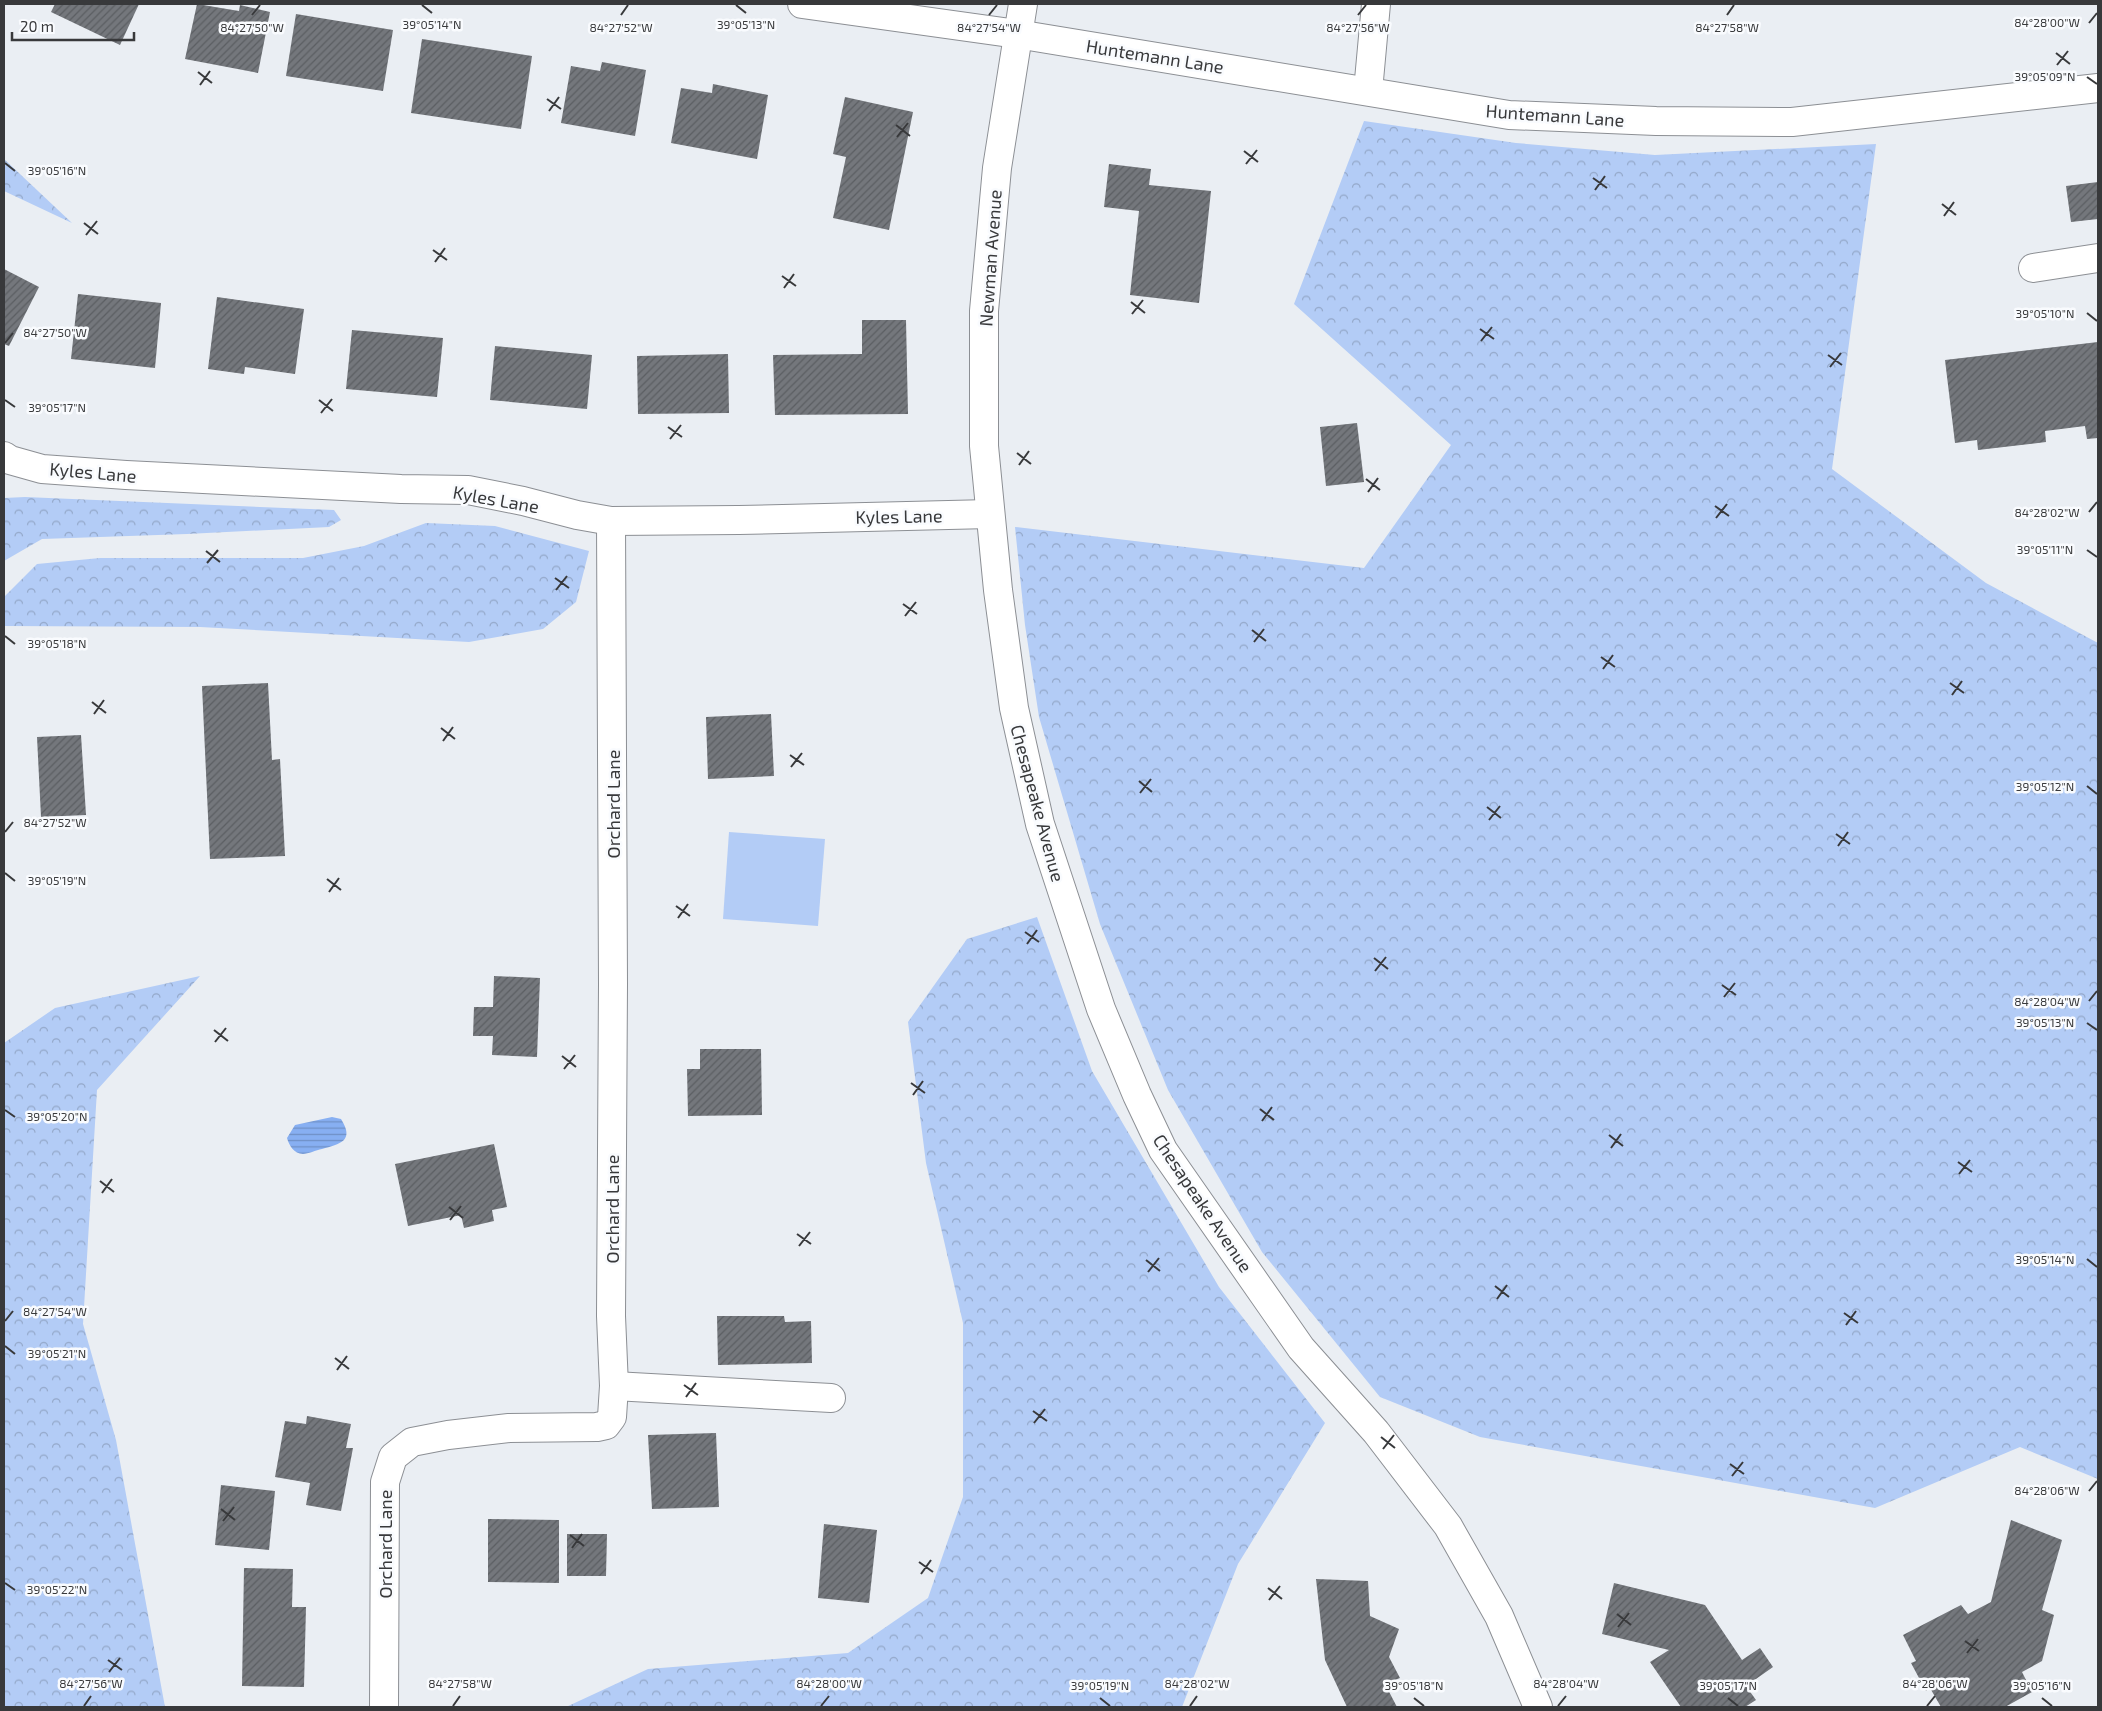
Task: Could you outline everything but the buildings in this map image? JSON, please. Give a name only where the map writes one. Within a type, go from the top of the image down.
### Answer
[{"type":"street","name":"Huntemann Lane","points":[[802,4],[1017,34],[1509,115],[1656,122],[1792,122],[2098,88]]},
{"type":"street","name":"Newman Avenue","points":[[990,514],[984,446],[984,311],[997,168],[1023,4]]},
{"type":"street","points":[[1368,91],[1376,4]]},
{"type":"street","points":[[2032,268],[2098,258]]},
{"type":"street","name":"Kyles Lane","points":[[4,456],[10,460],[42,469],[126,476],[401,489],[468,490],[611,521],[747,520],[990,514]]},
{"type":"street","name":"Chesapeake Avenue","points":[[990,514],[1014,708],[1040,824],[1101,1009],[1137,1095],[1163,1150],[1301,1348],[1376,1432],[1448,1526],[1499,1616],[1538,1707]]},
{"type":"street","name":"Orchard Lane","points":[[384,1707],[385,1482],[393,1457],[412,1442],[448,1435],[509,1428],[597,1427],[606,1425],[612,1417],[614,1386],[611,1316],[613,935],[611,521]]},
{"type":"street","points":[[614,1386],[831,1398]]},
{"type":"green space","points":[[1364,121],[1516,143],[1655,155],[1876,144],[1832,469],[1986,583],[2098,643],[2098,1479],[2020,1447],[1875,1508],[1480,1437],[1380,1397],[1262,1252],[1168,1090],[1100,924],[1039,717],[1025,625],[1015,527],[1364,568],[1451,445],[1294,304]]},
{"type":"green space","points":[[4,159],[72,223],[4,191]]},
{"type":"green space","points":[[25,497],[334,510],[341,520],[329,527],[42,539],[4,561],[4,498]]},
{"type":"green space","points":[[426,523],[495,526],[589,551],[576,602],[543,629],[469,642],[200,627],[4,626],[4,597],[37,564],[100,558],[303,558],[364,546]]},
{"type":"green space","points":[[729,832],[825,839],[818,926],[723,919]]},
{"type":"green space","points":[[1037,917],[1092,1071],[1219,1287],[1325,1423],[1238,1564],[1182,1707],[566,1707],[648,1669],[848,1653],[928,1598],[963,1497],[963,1323],[926,1163],[908,1022],[967,939]]},
{"type":"green space","points":[[200,976],[97,1090],[83,1324],[116,1440],[165,1707],[4,1707],[4,1043],[55,1008]]},
{"type":"shaded area","points":[[332,1117],[341,1119],[345,1126],[346,1137],[344,1140],[335,1145],[305,1154],[300,1154],[292,1149],[287,1138],[295,1125]]}]
